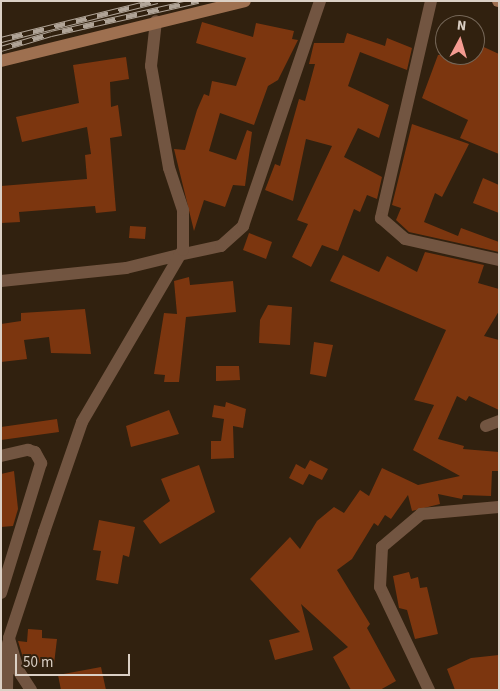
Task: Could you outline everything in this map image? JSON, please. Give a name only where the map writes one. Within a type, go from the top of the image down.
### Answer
[{"type":"main road","points":[[1,61],[156,21],[245,1]]},
{"type":"street","points":[[1,281],[126,268],[221,246],[243,226],[320,1]]},
{"type":"street","points":[[431,1],[382,218],[405,239],[499,260]]},
{"type":"street","points":[[7,690],[9,638],[82,422],[179,256],[183,210],[169,168],[151,66],[156,21]]},
{"type":"street","points":[[486,426],[499,421]]},
{"type":"street","points":[[1,456],[28,450],[35,452],[41,463],[1,593]]},
{"type":"street","points":[[429,690],[380,587],[382,547],[421,514],[499,507]]},
{"type":"street","points":[[9,638],[18,670],[32,690]]},
{"type":"building","points":[[202,22],[253,37],[256,23],[294,31],[292,39],[298,40],[278,80],[268,86],[254,125],[220,113],[209,151],[236,160],[247,130],[252,132],[245,186],[233,185],[225,207],[204,200],[194,231],[174,149],[185,150],[197,110],[204,94],[209,96],[212,81],[236,86],[246,58],[196,43]]},
{"type":"building","points":[[347,33],[385,46],[387,38],[412,48],[407,70],[360,52],[348,86],[389,105],[379,138],[358,128],[344,157],[382,177],[377,199],[367,195],[360,212],[354,209],[338,251],[322,245],[311,267],[292,257],[308,224],[297,220],[332,146],[306,139],[293,201],[265,190],[275,164],[280,166],[299,99],[305,101],[315,64],[309,64],[314,43],[344,43]]},
{"type":"building","points":[[485,48],[499,54],[499,154],[460,138],[468,120],[422,98],[435,63],[435,65],[485,65]]},
{"type":"building","points":[[126,57],[129,79],[110,82],[111,107],[118,105],[122,136],[110,138],[116,211],[96,213],[95,206],[19,212],[20,222],[1,223],[1,186],[87,179],[85,155],[91,154],[87,127],[22,142],[16,117],[79,103],[73,65]]},
{"type":"building","points":[[412,124],[469,144],[442,197],[435,193],[424,222],[458,236],[461,228],[499,242],[499,252],[409,232],[396,220],[401,208],[392,205]]},
{"type":"building","points":[[483,178],[499,185],[499,213],[473,203]]},
{"type":"building","points":[[130,226],[146,227],[145,239],[129,238]]},
{"type":"building","points":[[249,233],[272,242],[266,259],[243,250]]},
{"type":"building","points":[[425,252],[484,265],[478,283],[499,289],[499,311],[484,336],[499,340],[499,410],[469,396],[466,401],[457,396],[438,439],[464,446],[463,449],[499,452],[499,471],[492,471],[491,496],[463,495],[462,499],[438,494],[440,504],[412,511],[408,495],[391,519],[385,515],[378,526],[374,523],[352,559],[337,570],[370,624],[367,628],[396,681],[380,690],[351,690],[333,657],[348,647],[301,604],[313,650],[275,660],[269,640],[300,632],[250,579],[290,537],[300,549],[317,521],[334,507],[344,513],[360,490],[369,496],[382,468],[418,485],[460,476],[413,450],[434,405],[414,400],[446,330],[330,281],[343,255],[379,272],[387,256],[417,272]]},
{"type":"building","points":[[189,277],[190,285],[233,281],[236,312],[186,317],[179,382],[164,382],[165,375],[154,374],[164,313],[177,314],[174,281]]},
{"type":"building","points":[[268,305],[292,307],[290,345],[259,343],[260,320]]},
{"type":"building","points":[[85,309],[91,354],[51,353],[49,337],[24,340],[27,359],[1,362],[1,324],[21,321],[21,313]]},
{"type":"building","points":[[314,342],[333,345],[326,377],[310,374]]},
{"type":"building","points":[[216,366],[239,366],[240,380],[216,381]]},
{"type":"building","points":[[226,402],[246,409],[243,428],[233,426],[234,458],[211,459],[211,441],[221,441],[224,419],[212,417],[214,405],[225,407]]},
{"type":"building","points":[[169,410],[179,434],[131,447],[126,426]]},
{"type":"building","points":[[57,419],[59,432],[1,440],[1,427]]},
{"type":"building","points":[[310,460],[328,469],[322,480],[309,474],[303,485],[289,478],[296,464],[305,469]]},
{"type":"building","points":[[199,465],[215,512],[160,544],[143,521],[170,501],[161,479]]},
{"type":"building","points":[[14,471],[18,509],[13,526],[1,527],[1,474]]},
{"type":"building","points":[[99,520],[135,527],[129,557],[123,555],[118,584],[96,580],[101,551],[93,550]]},
{"type":"building","points":[[409,572],[411,579],[418,577],[420,588],[427,587],[438,634],[415,639],[407,610],[399,608],[393,576]]},
{"type":"building","points":[[28,629],[42,630],[42,638],[57,639],[54,664],[24,661],[18,641],[27,642]]},
{"type":"building","points":[[499,655],[499,690],[455,690],[447,669],[471,658]]},
{"type":"building","points":[[101,667],[106,690],[61,690],[58,675]]},
{"type":"railway","points":[[1,40],[157,1]]},
{"type":"railway","points":[[1,49],[51,34],[198,1]]}]
